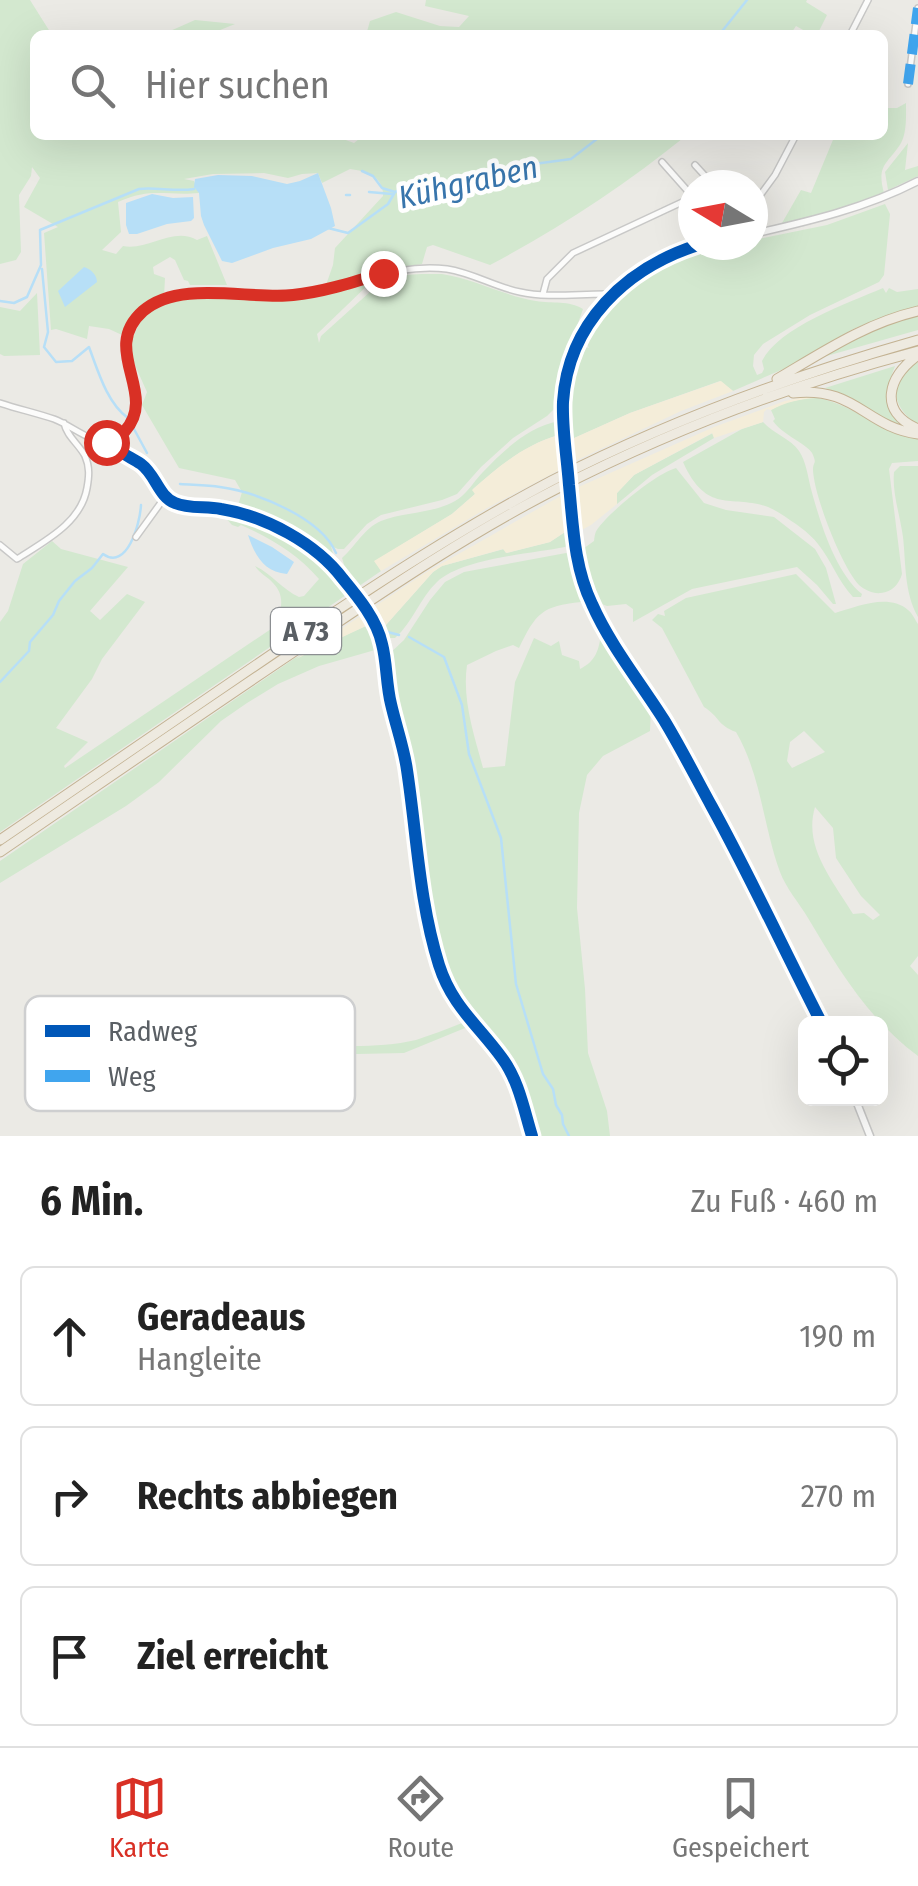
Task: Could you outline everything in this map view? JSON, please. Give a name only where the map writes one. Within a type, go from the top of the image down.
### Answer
[{"type":"highway","points":[[762,393],[862,330],[918,310]]},
{"type":"highway","name":"A 73","points":[[0,840],[456,534],[553,480],[626,445],[918,340]]},
{"type":"highway","points":[[918,353],[894,378],[891,396],[899,416],[918,431]]},
{"type":"highway","name":"A 73","points":[[0,852],[413,572],[557,488],[762,393],[918,353]]},
{"type":"highway","points":[[762,393],[832,394],[890,427],[918,431]]},
{"type":"street","points":[[853,30],[868,0]]},
{"type":"street","points":[[908,84],[918,8]]},
{"type":"street","points":[[768,185],[793,140]]},
{"type":"street","points":[[662,162],[678,180]]},
{"type":"street","points":[[696,165],[700,170]]},
{"type":"street","points":[[768,231],[877,200],[918,181]]},
{"type":"street","points":[[544,294],[547,278],[573,253],[678,204]]},
{"type":"street","points":[[678,252],[644,268],[609,296],[586,326],[571,362],[564,430],[581,575],[590,602],[691,769],[818,1016]]},
{"type":"street","points":[[0,403],[64,423],[96,440],[112,441],[131,423],[138,405],[125,352],[132,325],[151,305],[168,298],[202,294],[292,295],[383,273],[446,269],[516,292],[609,296]]},
{"type":"street","points":[[0,545],[17,560],[79,512],[86,496],[88,470],[64,423]]},
{"type":"street","points":[[112,441],[116,450],[147,469],[165,497],[182,505],[229,510],[280,530],[308,544],[344,579]]},
{"type":"street","points":[[136,537],[165,497]]},
{"type":"street","points":[[373,621],[382,639],[386,678],[406,766],[423,902],[438,963],[454,1001],[509,1069],[532,1136]]},
{"type":"street","points":[[859,1106],[870,1136]]},
{"type":"green space","points":[[0,0],[30,0],[49,30],[30,30],[30,140],[680,140],[592,205],[490,265],[433,245],[427,247],[422,264],[326,285],[335,248],[383,196],[381,184],[368,173],[350,169],[322,183],[318,173],[288,178],[264,173],[213,174],[184,179],[194,181],[199,193],[130,197],[118,202],[121,232],[102,250],[116,254],[123,246],[170,237],[197,240],[207,236],[227,285],[190,285],[170,257],[153,267],[154,274],[165,278],[164,297],[148,305],[145,302],[130,317],[122,335],[89,326],[87,339],[51,330],[44,233],[58,227],[24,207],[40,178],[32,167],[19,195],[21,252],[16,260],[0,264]]},
{"type":"green space","points":[[426,0],[807,0],[827,15],[820,30],[796,26],[793,30],[367,30],[370,21],[396,12],[440,26],[459,27],[469,16],[425,6]]},
{"type":"green space","points":[[195,20],[235,24],[220,30],[172,30]]},
{"type":"green space","points":[[906,103],[906,123],[903,139],[882,170],[884,193],[817,216],[782,223],[801,190],[811,193],[833,140],[888,140],[888,108]]},
{"type":"green space","points":[[908,143],[905,170],[918,166],[918,176],[888,190],[885,172]]},
{"type":"green space","points":[[885,204],[890,214],[884,275],[879,282],[810,315],[763,344],[754,355],[757,375],[764,369],[762,361],[783,337],[816,317],[883,288],[886,293],[889,288],[897,292],[918,289],[918,308],[853,329],[795,364],[733,391],[720,381],[630,413],[572,439],[572,392],[583,346],[589,348],[586,342],[597,323],[625,290],[678,255],[678,260],[768,260],[768,237],[827,225]]},
{"type":"green space","points":[[442,274],[524,299],[566,303],[583,309],[568,352],[556,407],[513,438],[457,494],[381,515],[344,549],[331,546],[333,554],[279,525],[237,509],[242,492],[235,480],[179,468],[142,405],[147,392],[129,345],[145,312],[168,301],[201,295],[302,298],[371,282],[317,334],[319,343],[321,336],[385,280]]},
{"type":"green space","points":[[37,293],[40,355],[0,354],[0,307],[20,311]]},
{"type":"green space","points":[[918,314],[918,330],[823,357],[869,332]]},
{"type":"green space","points":[[918,362],[918,426],[902,410],[896,393],[901,377]]},
{"type":"green space","points":[[895,366],[888,398],[903,428],[825,388]]},
{"type":"green space","points":[[812,397],[918,439],[918,461],[892,463],[889,469],[902,574],[888,591],[869,591],[852,576],[824,513],[815,482],[813,455],[773,421],[771,410]]},
{"type":"green space","points":[[559,421],[559,435],[513,457],[473,489],[475,494],[452,514],[375,561],[381,571],[0,832],[0,622],[8,611],[23,564],[52,541],[61,549],[128,567],[90,611],[100,620],[127,594],[145,602],[56,728],[88,742],[65,768],[271,629],[280,612],[280,594],[255,566],[299,597],[319,579],[283,548],[241,525],[232,525],[223,515],[262,524],[292,538],[317,555],[329,567],[336,583],[342,583],[348,578],[342,558],[370,528],[381,521],[454,502],[517,441],[537,428]]},
{"type":"green space","points":[[763,422],[792,443],[801,455],[830,546],[861,597],[853,597],[818,544],[796,524],[766,507],[715,498],[693,481],[683,462],[742,429]]},
{"type":"green space","points":[[713,433],[714,438],[652,475],[617,504],[617,493],[634,475]]},
{"type":"green space","points":[[900,466],[918,466],[918,617],[908,588],[894,488],[894,472]]},
{"type":"green space","points":[[676,468],[704,503],[774,517],[815,549],[826,568],[836,604],[797,567],[692,589],[633,622],[633,609],[626,604],[607,606],[596,602],[580,551],[594,541],[599,527],[624,502]]},
{"type":"green space","points":[[568,530],[569,544],[565,547],[480,562],[449,574],[431,588],[395,638],[389,638],[379,628],[442,566],[504,549],[507,553],[550,542]]},
{"type":"green space","points":[[566,553],[572,556],[581,602],[542,613],[519,648],[513,645],[467,665],[466,691],[483,768],[505,766],[515,682],[534,638],[551,646],[559,641],[562,655],[579,661],[580,669],[596,654],[601,633],[651,707],[650,731],[603,756],[587,775],[579,813],[577,908],[588,1053],[607,1111],[610,1136],[536,1136],[514,1070],[457,999],[445,977],[423,888],[414,784],[388,673],[388,655],[404,640],[445,582],[464,572]]},
{"type":"green space","points":[[796,574],[835,613],[891,602],[908,610],[918,624],[918,956],[910,966],[918,975],[918,1056],[888,1030],[888,1016],[876,1016],[856,993],[783,878],[744,748],[736,732],[704,707],[662,628],[652,620],[658,614],[665,616],[664,611],[686,598]],"holes":[[[804,731],[825,752],[792,768],[787,761],[790,742]],[[815,807],[833,828],[836,858],[861,896],[880,915],[873,920],[864,913],[853,914],[822,863],[813,836]]]},
{"type":"green space","points":[[368,625],[370,633],[376,636],[375,650],[319,666],[247,703],[221,721],[159,782],[0,883],[0,861],[295,658]]},
{"type":"green space","points":[[462,1023],[470,1026],[404,1053],[355,1054],[355,1046],[416,1040]]},
{"type":"sand","points":[[721,381],[733,391],[573,462],[572,439],[630,413]]},
{"type":"sand","points":[[816,398],[767,409],[763,422],[714,438],[712,433],[634,475],[617,493],[617,504],[578,532],[574,489],[714,427],[785,401]]},
{"type":"sand","points":[[559,435],[559,470],[381,571],[374,561],[452,514],[475,494],[472,490],[512,457]]},
{"type":"sand","points":[[564,494],[568,530],[550,542],[506,553],[503,549],[442,566],[385,626],[375,616],[369,618],[368,625],[296,659],[425,573]]},
{"type":"water","points":[[318,173],[335,226],[311,239],[232,263],[222,261],[201,216],[195,179],[252,176],[287,184]]},
{"type":"water","points":[[152,194],[193,197],[194,218],[129,234],[126,203]]},
{"type":"water","points":[[84,267],[97,282],[65,307],[58,291]]},
{"type":"water","points":[[248,535],[294,562],[287,574],[262,562]]},
{"type":"waterway","name":"Kühgraben","points":[[723,30],[747,0]]},
{"type":"waterway","name":"Kühgraben","points":[[328,228],[348,233],[402,189],[453,183],[571,159],[596,140]]},
{"type":"waterway","points":[[362,171],[373,176],[382,188],[395,192]]},
{"type":"waterway","name":"Kühgraben","points":[[0,301],[14,303],[27,297],[41,265],[40,230],[139,189],[194,189]]},
{"type":"waterway","points":[[369,192],[392,194]]},
{"type":"waterway","points":[[42,269],[48,332],[44,347],[56,362],[72,361],[89,347],[109,395],[128,418],[147,453]]},
{"type":"waterway","points":[[180,484],[215,486],[269,501],[317,529],[336,553]]},
{"type":"waterway","points":[[0,682],[29,651],[30,642],[75,581],[103,554],[111,558],[125,551],[135,533],[141,505]]},
{"type":"waterway","points":[[340,563],[345,575]]},
{"type":"waterway","points":[[374,617],[384,631],[399,635]]},
{"type":"waterway","points":[[409,637],[444,657],[462,705],[469,754],[501,838],[516,984],[543,1074],[553,1089],[569,1136]]},
{"type":"tunnel","points":[[344,579],[356,597]]},
{"type":"marked path","points":[[908,84],[918,8]]},
{"type":"cycle path","points":[[678,253],[647,268],[605,302],[576,347],[563,402],[575,546],[581,575],[599,619],[682,752],[818,1016]]},
{"type":"cycle path","points":[[112,441],[121,452],[141,464],[175,503],[255,518],[304,543],[332,566],[371,618],[380,635],[389,696],[406,762],[423,893],[439,965],[458,1004],[513,1076],[532,1136]]},
{"type":"route","points":[[106,442],[120,437],[136,412],[137,398],[125,346],[132,325],[151,305],[192,294],[292,295],[383,273]]}]
